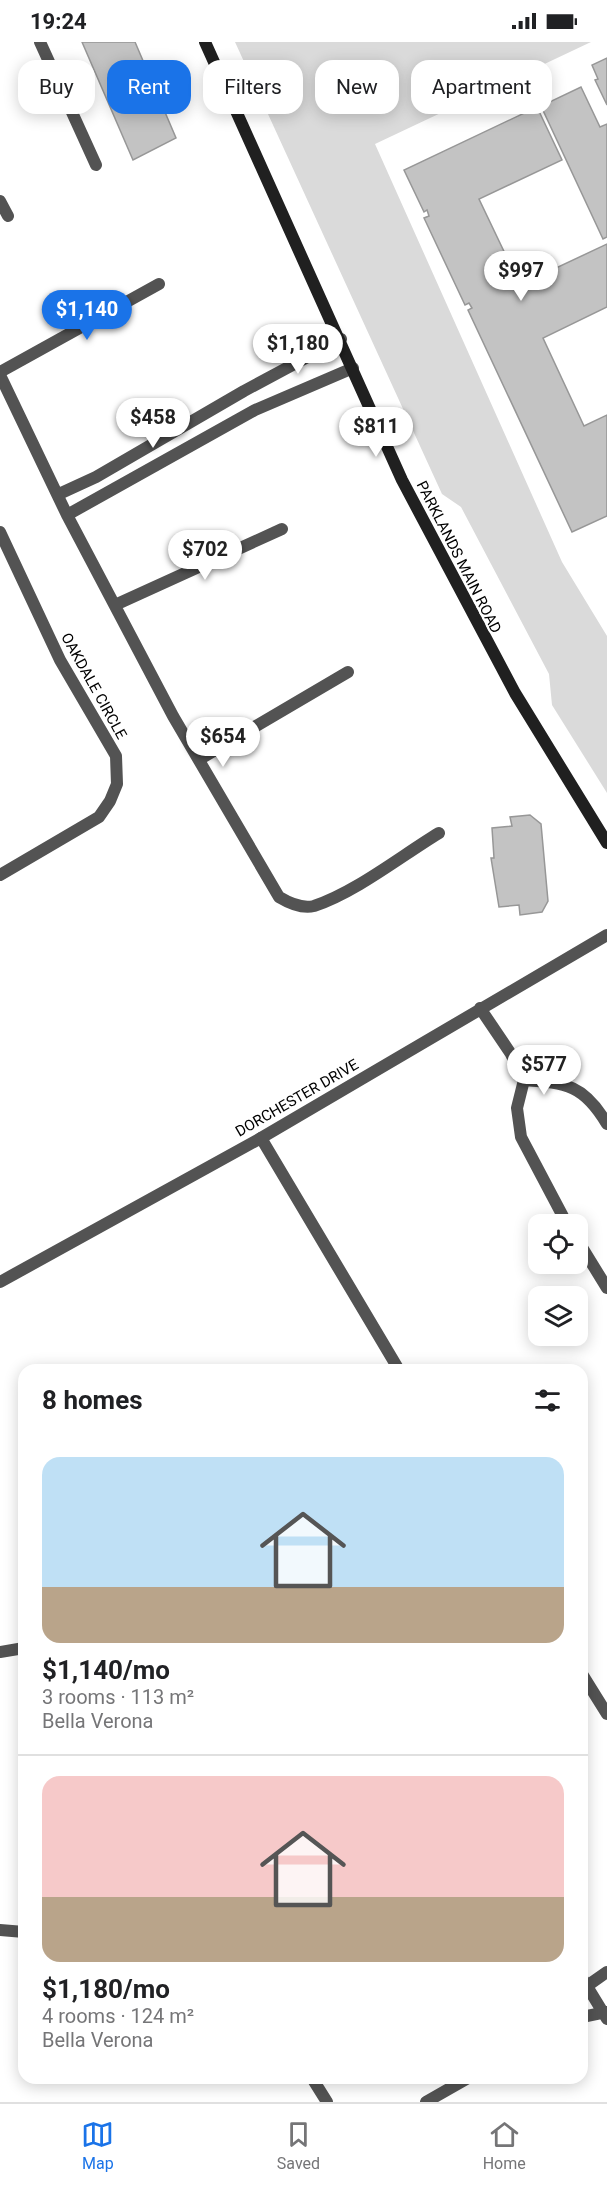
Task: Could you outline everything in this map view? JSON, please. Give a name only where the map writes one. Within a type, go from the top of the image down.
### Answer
[{"type":"street","points":[[40,42],[96,165]]},
{"type":"street","name":"PARKLANDS MAIN ROAD","points":[[205,42],[341,339],[402,480],[476,624],[515,693],[607,843]]},
{"type":"street","points":[[0,201],[8,216]]},
{"type":"street","points":[[159,284],[0,373],[67,515],[173,716],[279,897],[289,903],[313,906],[356,885],[439,833]]},
{"type":"street","points":[[59,494],[96,477],[244,391],[341,339]]},
{"type":"street","points":[[67,515],[255,410],[353,368]]},
{"type":"street","points":[[115,605],[282,529]]},
{"type":"street","name":"OAKDALE CIRCLE","points":[[0,532],[60,660],[116,756],[118,774],[110,801],[99,817],[0,875]]},
{"type":"street","points":[[200,759],[348,672]]},
{"type":"street","name":"DORCHESTER DRIVE","points":[[0,1282],[261,1137],[607,934]]},
{"type":"street","points":[[480,1008],[511,1054],[524,1080],[517,1108],[521,1137],[562,1214]]},
{"type":"street","points":[[524,1080],[554,1082],[577,1089],[594,1103],[607,1124]]},
{"type":"street","points":[[261,1137],[395,1364]]},
{"type":"street","points":[[588,1257],[607,1288]]},
{"type":"street","points":[[0,1652],[18,1649]]},
{"type":"street","points":[[588,1684],[607,1714]]},
{"type":"street","points":[[0,1930],[18,1932]]},
{"type":"street","points":[[588,1984],[607,1972]]},
{"type":"street","points":[[588,1992],[606,2015]]},
{"type":"street","points":[[588,2016],[606,2015]]},
{"type":"street","points":[[316,2084],[327,2102]]},
{"type":"street","points":[[426,2102],[458,2084]]},
{"type":"shaded area","points":[[235,42],[591,42],[552,60],[411,60],[411,114],[439,114],[375,144],[562,562],[607,636],[607,793],[552,705],[549,674],[461,507],[442,494],[268,114],[303,114],[303,60],[243,60]]},
{"type":"building","points":[[82,42],[135,42],[143,60],[107,60],[107,100],[95,72],[95,60],[90,60]]},
{"type":"building","points":[[607,58],[607,105],[595,80],[598,79],[592,65]]},
{"type":"building","points":[[581,87],[600,127],[607,124],[607,237],[603,239],[545,114],[552,114],[552,101]]},
{"type":"building","points":[[113,114],[166,114],[176,138],[133,160]]},
{"type":"building","points":[[522,114],[540,114],[562,160],[479,199],[520,285],[607,244],[607,307],[543,338],[584,426],[607,415],[607,516],[572,532],[468,310],[472,308],[469,303],[465,305],[424,218],[429,216],[427,210],[424,212],[404,170]]},
{"type":"building","points":[[530,815],[541,824],[548,901],[542,912],[520,915],[519,905],[499,907],[491,858],[494,858],[492,828],[512,826],[510,817]]}]
